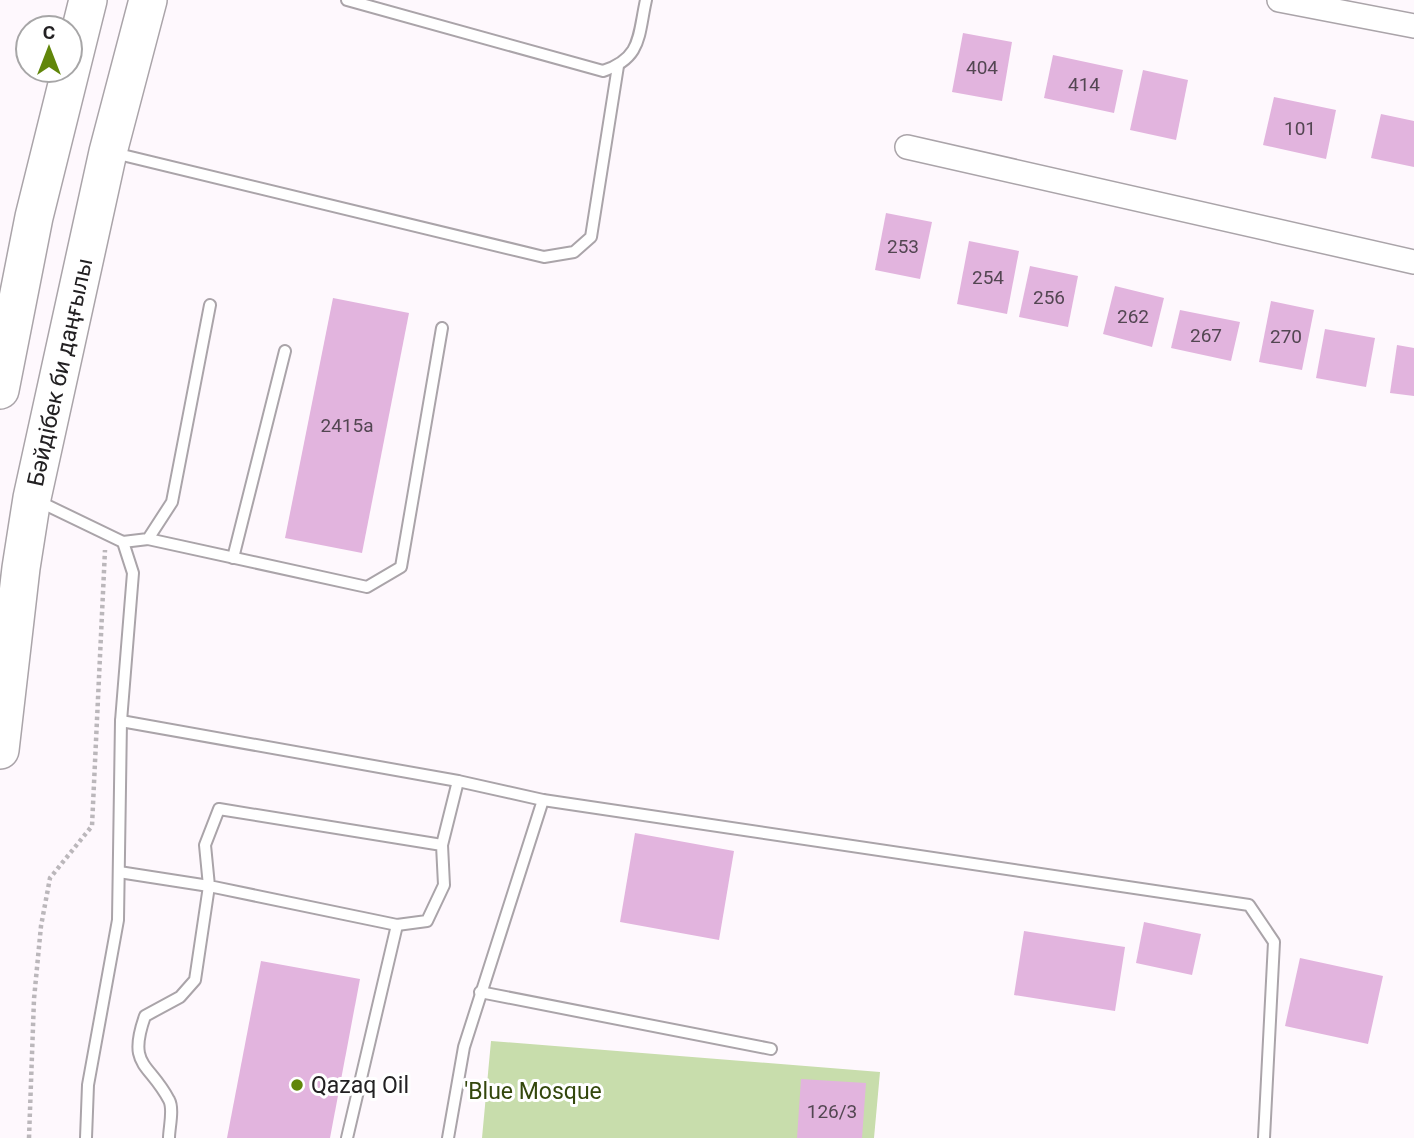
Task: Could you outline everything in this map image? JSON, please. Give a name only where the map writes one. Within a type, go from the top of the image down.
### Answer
[{"type":"main road","points":[[0,390],[34,217],[88,0]]},
{"type":"main road","name":"Бәйдібек би даңғылы","points":[[0,750],[20,568],[32,498],[108,152],[148,0]]},
{"type":"street","points":[[1279,0],[1414,26]]},
{"type":"street","points":[[907,147],[1414,262]]},
{"type":"lane","points":[[347,0],[603,71],[618,66],[633,54],[646,0]]},
{"type":"lane","points":[[108,152],[544,257],[574,252],[591,237],[618,66]]},
{"type":"lane","points":[[148,539],[172,502],[210,305]]},
{"type":"lane","points":[[32,498],[123,542],[148,539],[367,587],[401,567],[442,328]]},
{"type":"lane","points":[[233,558],[285,351]]},
{"type":"lane","points":[[86,1138],[88,1085],[118,920],[121,721],[133,573],[123,542]]},
{"type":"lane","points":[[121,721],[458,781],[543,800],[1249,905],[1275,942],[1264,1138]]},
{"type":"lane","points":[[119,872],[209,886],[397,925],[427,921],[444,885],[442,845],[458,781]]},
{"type":"lane","points":[[448,1138],[464,1046],[543,800]]},
{"type":"lane","points":[[169,1138],[171,1102],[139,1060],[138,1036],[145,1017],[180,997],[195,980],[209,886],[205,845],[219,809],[442,845]]},
{"type":"lane","points":[[347,1138],[397,925]]},
{"type":"lane","points":[[480,992],[771,1049]]},
{"type":"path","points":[[29,1138],[34,999],[41,926],[50,878],[92,826],[106,535]]},
{"type":"green space","name":"'Blue Mosque","points":[[491,1041],[880,1072],[874,1138],[482,1138]]},
{"type":"building","points":[[963,33],[1012,42],[1002,101],[952,92]]},
{"type":"building","points":[[1053,55],[1123,70],[1114,113],[1044,98]]},
{"type":"building","points":[[1143,70],[1188,80],[1176,140],[1130,130]]},
{"type":"building","points":[[1274,97],[1336,110],[1326,159],[1263,145]]},
{"type":"building","points":[[1381,114],[1414,121],[1414,167],[1371,158]]},
{"type":"building","points":[[886,213],[932,222],[920,279],[875,270]]},
{"type":"building","points":[[969,241],[1019,251],[1007,314],[957,304]]},
{"type":"building","points":[[1030,266],[1078,276],[1068,327],[1019,317]]},
{"type":"building","points":[[1115,286],[1164,298],[1152,347],[1103,334]]},
{"type":"building","points":[[333,298],[409,313],[362,553],[285,538]]},
{"type":"building","points":[[1271,301],[1314,310],[1302,370],[1259,362]]},
{"type":"building","points":[[1180,310],[1240,322],[1231,361],[1171,348]]},
{"type":"building","points":[[1325,329],[1375,338],[1366,387],[1316,378]]},
{"type":"building","points":[[1397,345],[1414,348],[1414,396],[1390,393]]},
{"type":"building","points":[[635,833],[734,851],[719,940],[620,922]]},
{"type":"building","points":[[1144,922],[1201,934],[1192,975],[1136,963]]},
{"type":"building","points":[[1024,931],[1125,947],[1115,1011],[1014,995]]},
{"type":"building","points":[[1300,958],[1383,976],[1368,1044],[1285,1026]]},
{"type":"building","points":[[261,961],[360,979],[330,1138],[227,1138]]},
{"type":"building","points":[[801,1079],[866,1083],[862,1138],[797,1138]]},
{"type":"place","name":"Qazaq Oil","points":[[297,1085]]}]
